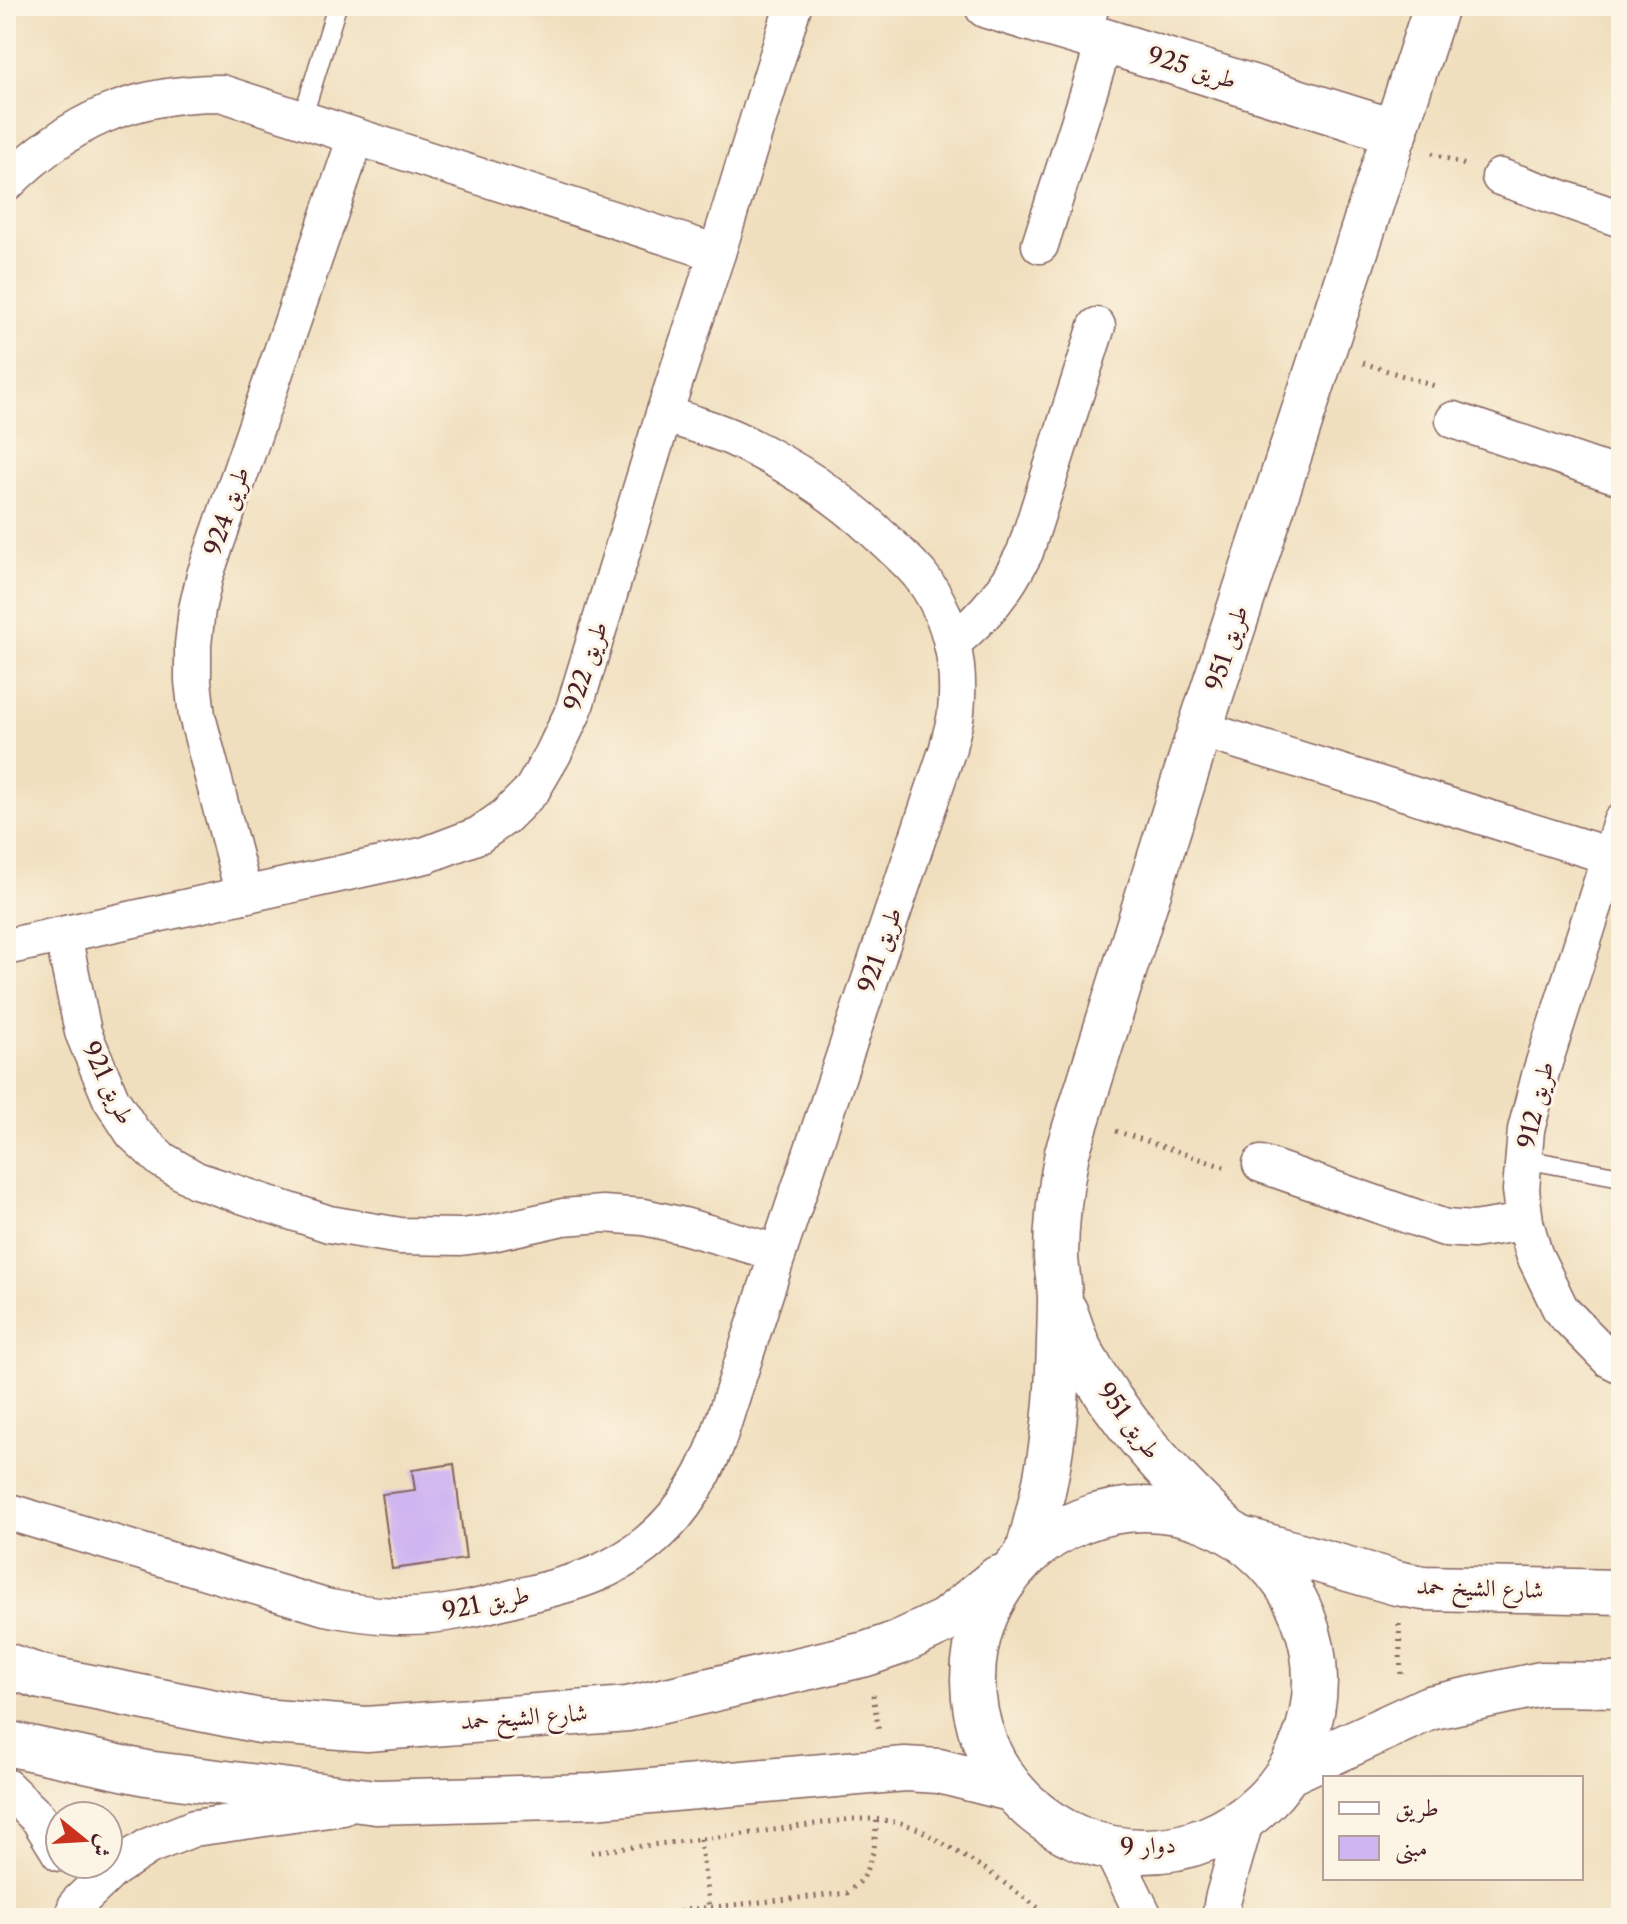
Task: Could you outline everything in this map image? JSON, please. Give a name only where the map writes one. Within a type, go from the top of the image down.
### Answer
[{"type":"street","name":"طريق 922","points":[[6,947],[426,855],[479,835],[506,816],[532,790],[573,712],[793,6]]},
{"type":"street","name":"طريق 925","points":[[987,6],[1093,27],[1395,136]]},
{"type":"street","name":"طريق 951","points":[[1022,1557],[1041,1503],[1056,1404],[1060,1297],[1056,1225],[1064,1165],[1200,729],[1436,6]]},
{"type":"street","points":[[1040,245],[1093,27]]},
{"type":"street","points":[[6,184],[36,156],[67,134],[105,114],[157,98],[189,93],[221,93],[717,253]]},
{"type":"street","name":"طريق 924","points":[[244,895],[197,716],[193,669],[197,609],[209,563],[356,137]]},
{"type":"street","points":[[1500,177],[1621,219]]},
{"type":"street","points":[[952,643],[995,603],[1025,552],[1097,326]]},
{"type":"street","name":"طريق 921","points":[[6,1511],[325,1607],[358,1614],[425,1616],[568,1584],[617,1564],[661,1532],[695,1491],[717,1442],[948,748],[956,714],[957,678],[952,643],[939,608],[920,575],[851,509],[793,469],[731,437],[664,414]]},
{"type":"street","points":[[1454,420],[1621,477]]},
{"type":"street","points":[[1200,729],[1610,856]]},
{"type":"street","name":"طريق 912","points":[[1621,822],[1541,1072],[1526,1130],[1521,1190],[1525,1222],[1534,1254],[1561,1310],[1609,1359],[1621,1365]]},
{"type":"street","name":"طريق 921","points":[[63,935],[83,1032],[111,1099],[142,1142],[162,1160],[196,1180],[329,1224],[400,1236],[461,1237],[563,1217],[603,1214],[644,1217],[778,1253]]},
{"type":"street","points":[[1261,1164],[1445,1228],[1473,1230],[1525,1222]]},
{"type":"street","name":"طريق 951","points":[[1060,1297],[1082,1354],[1145,1446],[1183,1488],[1236,1534]]},
{"type":"street","name":"دوار 9","points":[[1138,1506],[1236,1534],[1284,1578],[1307,1624],[1316,1675],[1309,1727],[1288,1773],[1269,1797],[1246,1818],[1205,1840],[1159,1851],[1111,1849],[1056,1828],[1010,1789],[985,1747],[972,1700],[974,1651],[988,1604],[1022,1557],[1079,1518],[1138,1506]]},
{"type":"street","name":"شارع الشيخ حمد","points":[[1236,1534],[1397,1583],[1423,1588],[1621,1592]]},
{"type":"street","name":"شارع الشيخ حمد","points":[[6,1665],[41,1677],[260,1721],[367,1729],[628,1709],[866,1654],[898,1643],[945,1621],[1022,1557]]},
{"type":"street","points":[[1288,1773],[1429,1708],[1541,1684],[1621,1685]]},
{"type":"street","points":[[6,1743],[146,1773],[376,1802]]},
{"type":"street","points":[[74,1911],[112,1870],[149,1846],[194,1828],[376,1802],[593,1796],[905,1769],[939,1771],[1010,1789]]},
{"type":"street","points":[[6,1787],[44,1827]]},
{"type":"street","points":[[1220,1918],[1246,1818]]},
{"type":"street","points":[[1111,1849],[1145,1918]]},
{"type":"street","points":[[69,1880],[74,1911]]},
{"type":"lane","points":[[302,119],[337,6]]},
{"type":"lane","points":[[1524,1159],[1621,1177]]},
{"type":"path","points":[[1395,136],[1500,177]]},
{"type":"path","points":[[1324,350],[1462,395],[1454,420]]},
{"type":"path","points":[[1077,1119],[1231,1169],[1261,1164]]},
{"type":"path","points":[[1397,1583],[1403,1721]]},
{"type":"path","points":[[665,1918],[685,1910],[847,1893],[863,1879],[874,1850],[885,1771],[866,1654]]},
{"type":"path","points":[[591,1852],[851,1819],[876,1819],[919,1829],[985,1869],[1052,1918]]},
{"type":"path","points":[[700,1839],[709,1908]]},
{"type":"building","points":[[454,1464],[466,1559],[392,1569],[382,1494],[415,1490],[412,1470]]}]
